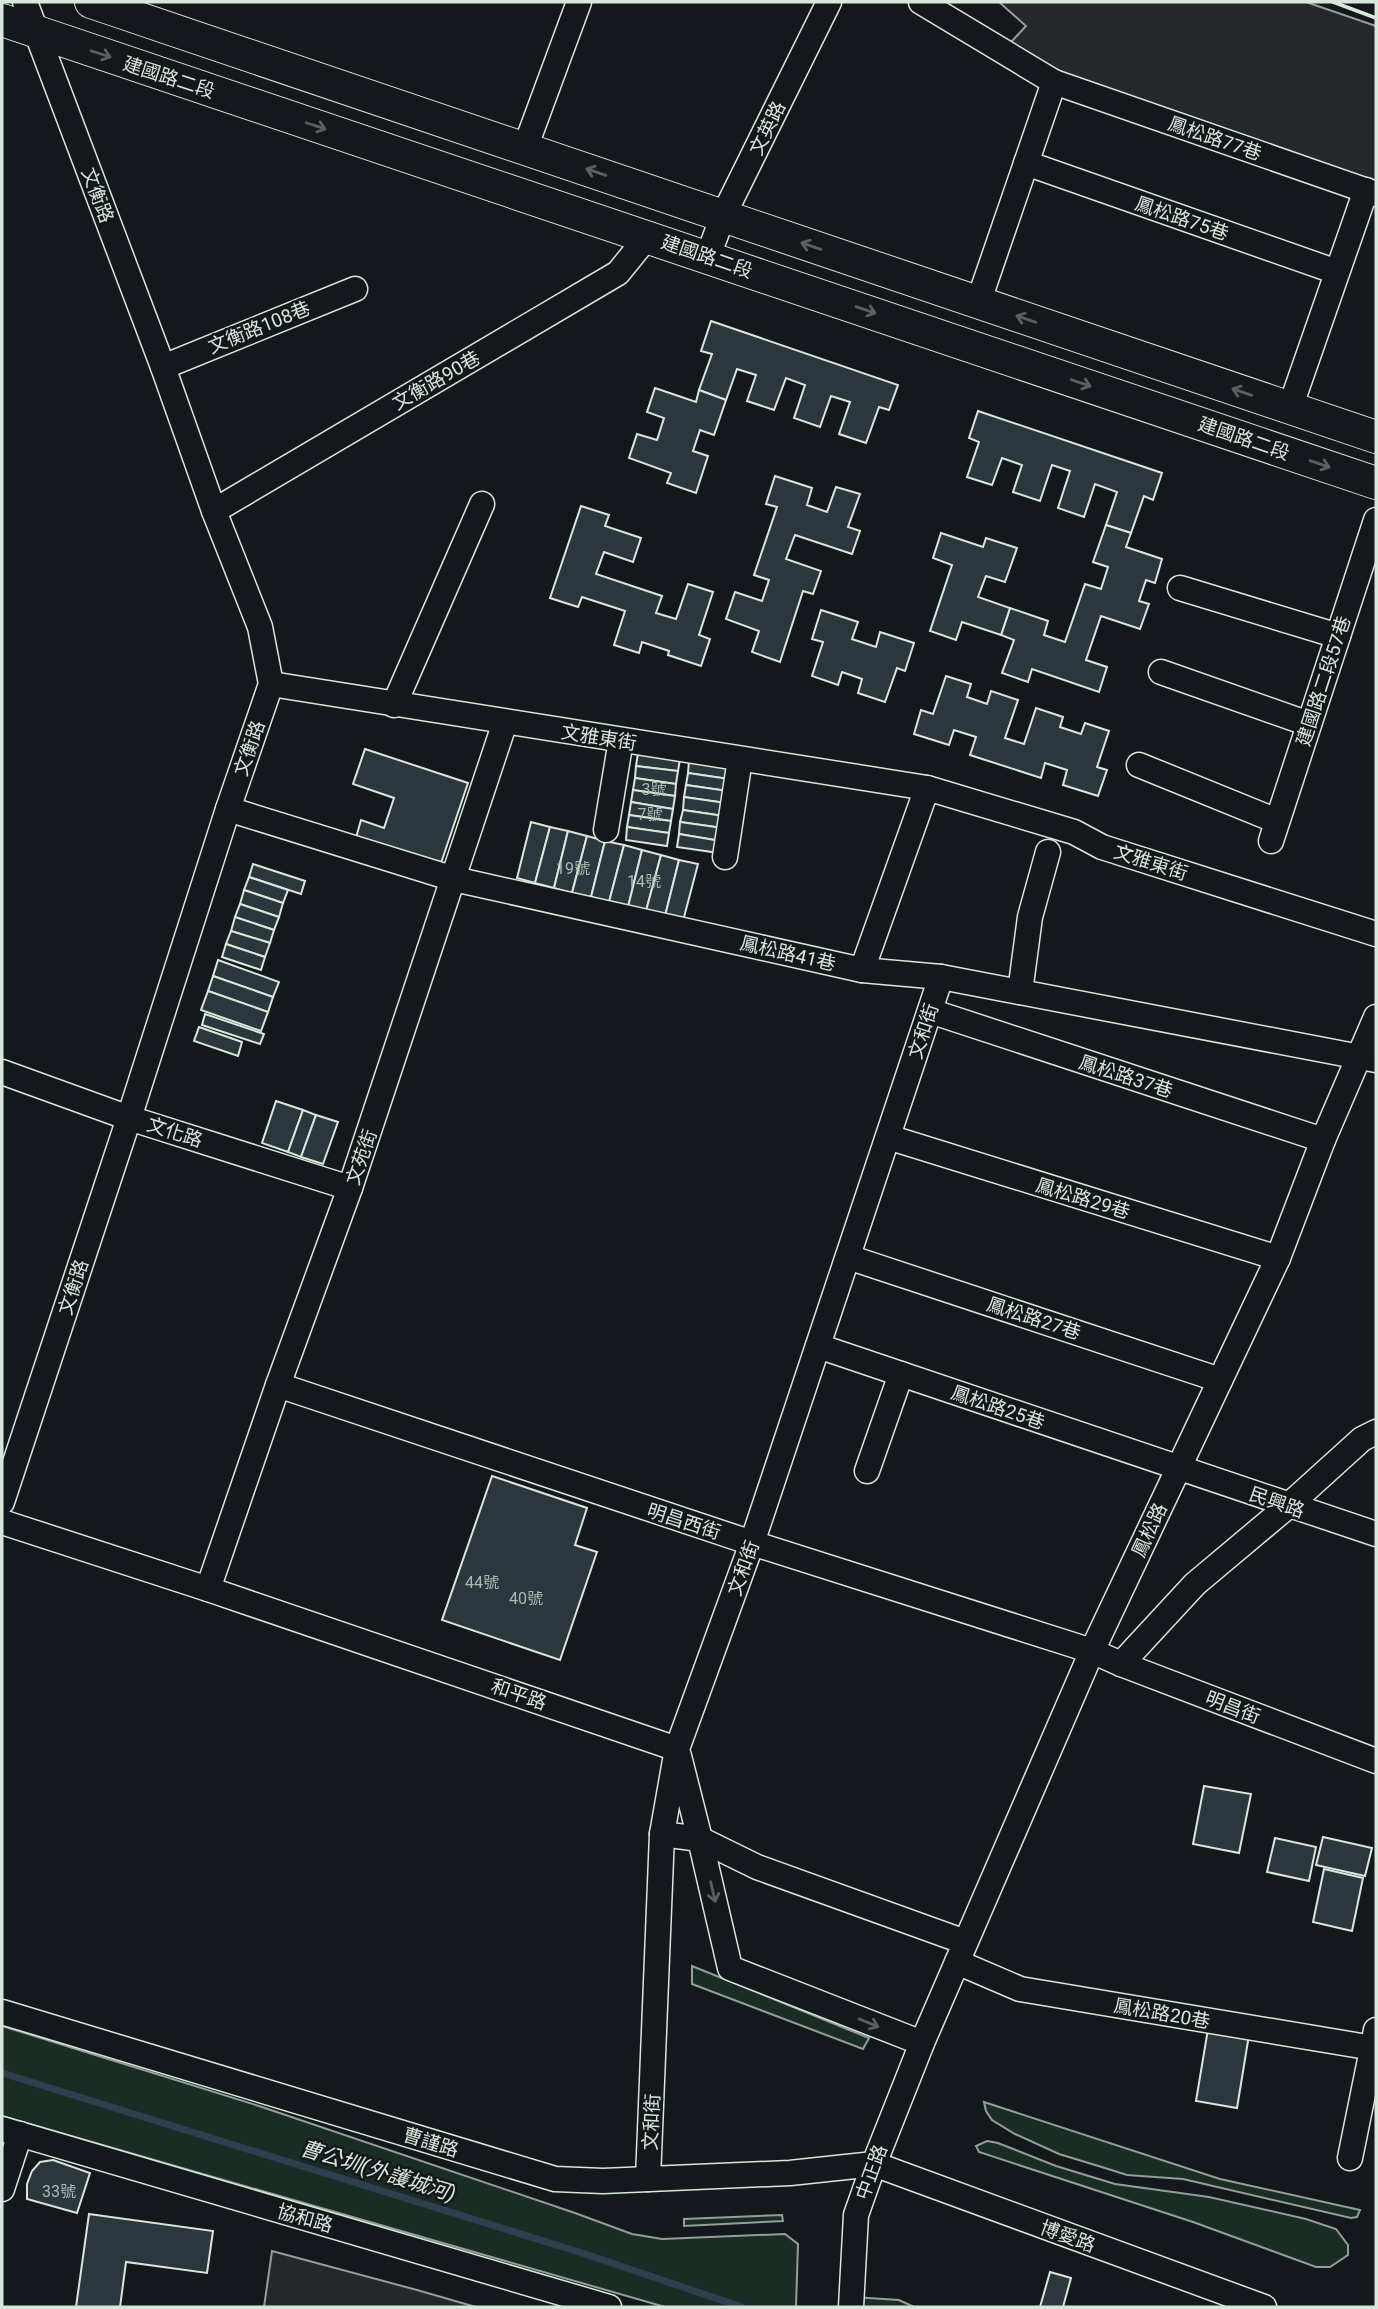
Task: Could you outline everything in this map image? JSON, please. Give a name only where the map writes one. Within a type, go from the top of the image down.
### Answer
[{"type":"main road","points":[[91,2],[1376,437]]},
{"type":"main road","name":"建國路二段","points":[[2,20],[1376,483]]},
{"type":"street","name":"文衡路","points":[[2,1503],[271,684],[260,627],[214,511],[26,2]]},
{"type":"street","points":[[525,148],[579,2]]},
{"type":"street","name":"文英路","points":[[708,256],[723,216],[829,2]]},
{"type":"street","name":"鳳松路77巷","points":[[921,2],[1054,82],[1371,192]]},
{"type":"street","points":[[978,303],[1054,82]]},
{"type":"street","name":"鳳松路75巷","points":[[1026,163],[1337,272]]},
{"type":"street","points":[[1290,408],[1337,272],[1371,192]]},
{"type":"street","name":"文衡路90巷","points":[[214,511],[618,273],[648,236]]},
{"type":"street","name":"文衡路108巷","points":[[163,367],[355,289]]},
{"type":"street","points":[[394,705],[482,504]]},
{"type":"street","name":"建國路二段57巷","points":[[1139,765],[1274,831],[1376,520]]},
{"type":"street","points":[[1180,588],[1338,636]]},
{"type":"street","points":[[1161,672],[1309,724]]},
{"type":"street","name":"文雅東街","points":[[271,684],[927,788],[1074,832],[1102,847],[1376,934]]},
{"type":"street","name":"文苑街","points":[[208,1589],[278,1385],[350,1188],[505,722]]},
{"type":"street","points":[[606,830],[621,740]]},
{"type":"street","points":[[725,857],[740,759]]},
{"type":"street","points":[[862,970],[927,788]]},
{"type":"street","name":"鳳松路41巷","points":[[228,809],[454,879],[862,970],[941,976],[1367,1058]]},
{"type":"street","points":[[1020,992],[1030,917],[1048,852]]},
{"type":"street","name":"文和街","points":[[648,2179],[662,1834],[677,1749],[752,1543],[941,976]]},
{"type":"street","name":"鳳松路37巷","points":[[930,1011],[1323,1140]]},
{"type":"street","name":"鳳松路","points":[[922,2043],[1092,1651],[1278,1258],[1323,1140],[1367,1058],[1376,1017]]},
{"type":"street","name":"文化路","points":[[2,1072],[129,1118],[350,1188]]},
{"type":"street","name":"鳳松路29巷","points":[[888,1137],[1278,1258]]},
{"type":"street","name":"鳳松路27巷","points":[[848,1257],[1220,1380]]},
{"type":"street","name":"鳳松路25巷","points":[[818,1346],[1178,1468]]},
{"type":"street","points":[[867,1471],[901,1374]]},
{"type":"street","name":"明昌西街","points":[[278,1385],[752,1543],[1092,1651]]},
{"type":"street","points":[[1121,1664],[1195,1584],[1362,1439],[1376,1432]]},
{"type":"street","name":"民興路","points":[[1178,1468],[1376,1534]]},
{"type":"street","name":"和平路","points":[[2,1522],[208,1589],[677,1749]]},
{"type":"street","name":"明昌街","points":[[1092,1651],[1376,1761]]},
{"type":"street","points":[[677,1749],[730,1968],[922,2043]]},
{"type":"street","points":[[662,1834],[700,1839],[757,1867],[961,1952]]},
{"type":"street","name":"鳳松路20巷","points":[[961,1952],[1020,1989],[1375,2039]]},
{"type":"street","name":"曹謹路","points":[[2,2012],[555,2179],[603,2181],[790,2173],[874,2164]]},
{"type":"street","points":[[1350,2158],[1375,2039]]},
{"type":"street","name":"中正路","points":[[851,2307],[856,2215],[922,2043]]},
{"type":"street","points":[[2,2189],[11,2132]]},
{"type":"street","name":"協和路","points":[[11,2132],[609,2307]]},
{"type":"street","name":"博愛路","points":[[874,2164],[1264,2307]]},
{"type":"green space","points":[[692,1966],[869,2038],[863,2049],[692,1984]]},
{"type":"green space","points":[[2,2026],[259,2106],[632,2234],[662,2239],[785,2234],[798,2244],[796,2307],[665,2307],[2,2116]]},
{"type":"green space","points":[[984,2102],[1220,2179],[1360,2210],[1357,2217],[1351,2218],[1183,2179],[1127,2175],[1059,2154],[1015,2134],[992,2120]]},
{"type":"green space","points":[[987,2141],[1115,2184],[1209,2197],[1306,2219],[1336,2229],[1348,2245],[1348,2255],[1330,2267],[1316,2267],[1193,2222],[979,2152],[976,2146]]},
{"type":"green space","points":[[782,2215],[783,2221],[684,2226],[684,2219]]},
{"type":"green space","points":[[853,2297],[899,2300],[914,2307],[853,2307]]},
{"type":"shaded area","points":[[999,2],[1306,2],[1376,26],[1376,181],[1062,75],[1011,42],[1026,26]]},
{"type":"shaded area","points":[[272,2251],[417,2290],[476,2307],[264,2307]]},
{"type":"building","points":[[711,321],[898,385],[889,410],[879,407],[866,443],[839,434],[850,402],[831,396],[820,427],[794,418],[805,385],[786,378],[774,410],[747,401],[756,375],[737,369],[726,400],[699,390],[712,354],[701,351]]},
{"type":"building","points":[[655,388],[696,402],[699,390],[726,400],[714,435],[700,430],[693,451],[708,456],[696,493],[667,483],[671,473],[629,458],[637,434],[657,440],[664,418],[647,412]]},
{"type":"building","points":[[978,411],[1162,473],[1153,500],[1144,496],[1131,533],[1106,525],[1117,492],[1095,484],[1084,517],[1058,508],[1070,471],[1052,465],[1040,501],[1013,492],[1022,465],[1002,458],[992,485],[967,477],[979,442],[969,438]]},
{"type":"building","points":[[775,476],[812,488],[807,505],[827,512],[836,487],[860,494],[848,527],[860,531],[852,554],[795,535],[786,559],[821,571],[813,594],[803,591],[780,662],[752,652],[759,631],[726,619],[735,592],[762,601],[769,580],[754,575],[777,507],[766,504]]},
{"type":"building","points":[[581,506],[609,515],[605,526],[641,538],[633,562],[604,552],[596,574],[662,596],[656,613],[676,619],[688,584],[713,592],[699,635],[710,639],[701,666],[668,655],[669,651],[642,642],[639,653],[614,645],[625,611],[582,597],[578,607],[550,598]]},
{"type":"building","points":[[1106,525],[1131,533],[1126,547],[1162,559],[1155,583],[1146,580],[1139,601],[1149,604],[1140,629],[1101,616],[1086,660],[1107,667],[1099,692],[1032,669],[1028,682],[1002,673],[1014,640],[1001,635],[1010,608],[1048,621],[1044,635],[1065,642],[1085,584],[1101,589],[1108,567],[1093,562]]},
{"type":"building","points":[[941,533],[983,547],[986,538],[1017,548],[1005,582],[986,576],[978,597],[1010,608],[1001,635],[962,622],[956,640],[930,631],[952,565],[933,558]]},
{"type":"building","points":[[821,610],[858,622],[852,639],[876,647],[880,632],[914,643],[905,671],[897,668],[885,702],[858,693],[862,679],[842,672],[838,685],[812,676],[823,642],[812,639]]},
{"type":"building","points":[[946,676],[971,684],[967,697],[987,704],[991,691],[1018,700],[1005,738],[1024,744],[1036,708],[1063,717],[1060,727],[1081,734],[1085,723],[1109,731],[1097,767],[1107,770],[1098,796],[1063,785],[1067,770],[1045,763],[1041,778],[970,755],[976,737],[954,730],[949,745],[914,734],[921,710],[933,714]]},
{"type":"building","points":[[365,749],[468,783],[439,869],[355,841],[361,820],[384,828],[394,798],[353,784]]},
{"type":"building","points":[[638,753],[680,759],[678,771],[636,766]]},
{"type":"building","points":[[689,761],[731,766],[729,779],[688,773]]},
{"type":"building","points":[[636,766],[678,771],[676,784],[635,778]]},
{"type":"building","points":[[688,773],[729,779],[728,791],[686,785]]},
{"type":"building","points":[[635,778],[676,784],[675,796],[633,790]]},
{"type":"building","points":[[686,785],[728,791],[726,803],[684,797]]},
{"type":"building","points":[[633,790],[675,796],[673,809],[631,802]]},
{"type":"building","points":[[684,797],[726,803],[724,816],[683,810]]},
{"type":"building","points":[[631,802],[673,809],[671,821],[629,815]]},
{"type":"building","points":[[683,810],[724,816],[723,828],[680,822]]},
{"type":"building","points":[[629,815],[671,821],[669,833],[627,827]]},
{"type":"building","points":[[531,822],[550,827],[535,883],[517,878]]},
{"type":"building","points":[[680,822],[723,828],[721,841],[679,834]]},
{"type":"building","points":[[550,827],[568,831],[554,888],[535,883]]},
{"type":"building","points":[[627,827],[669,833],[667,846],[626,840]]},
{"type":"building","points":[[568,831],[587,836],[572,893],[554,888]]},
{"type":"building","points":[[679,834],[721,841],[719,853],[677,847]]},
{"type":"building","points":[[587,836],[605,841],[591,897],[572,893]]},
{"type":"building","points":[[605,841],[624,845],[609,902],[591,897]]},
{"type":"building","points":[[624,845],[642,850],[628,907],[609,902]]},
{"type":"building","points":[[642,850],[661,855],[646,911],[628,907]]},
{"type":"building","points":[[661,855],[679,860],[665,916],[646,911]]},
{"type":"building","points":[[679,860],[698,864],[683,921],[665,916]]},
{"type":"building","points":[[253,864],[305,881],[301,894],[249,877]]},
{"type":"building","points":[[249,877],[288,890],[283,903],[244,890]]},
{"type":"building","points":[[244,890],[283,903],[279,917],[240,904]]},
{"type":"building","points":[[240,904],[279,917],[274,930],[235,917]]},
{"type":"building","points":[[235,917],[274,930],[270,943],[231,931]]},
{"type":"building","points":[[231,931],[270,943],[265,957],[226,944]]},
{"type":"building","points":[[226,944],[265,957],[261,970],[222,957]]},
{"type":"building","points":[[218,960],[279,982],[273,997],[213,976]]},
{"type":"building","points":[[213,976],[273,997],[268,1012],[208,991]]},
{"type":"building","points":[[208,991],[268,1012],[261,1031],[201,1010]]},
{"type":"building","points":[[205,1014],[264,1034],[260,1044],[202,1025]]},
{"type":"building","points":[[199,1027],[242,1042],[238,1056],[194,1041]]},
{"type":"building","points":[[276,1101],[303,1110],[288,1152],[262,1143]]},
{"type":"building","points":[[303,1110],[316,1115],[301,1157],[288,1152]]},
{"type":"building","points":[[316,1115],[338,1122],[323,1164],[301,1157]]},
{"type":"building","points":[[492,1476],[587,1508],[575,1545],[597,1552],[560,1660],[442,1620]]},
{"type":"building","points":[[1204,1786],[1251,1794],[1239,1853],[1193,1844]]},
{"type":"building","points":[[1323,1837],[1372,1848],[1365,1876],[1316,1865]]},
{"type":"building","points":[[1275,1838],[1316,1847],[1309,1881],[1267,1872]]},
{"type":"building","points":[[1324,1869],[1363,1878],[1352,1931],[1313,1922]]},
{"type":"building","points":[[1208,2029],[1249,2035],[1237,2108],[1196,2101]]},
{"type":"building","points":[[53,2160],[90,2173],[77,2213],[27,2199],[27,2184],[32,2171],[40,2162]]},
{"type":"building","points":[[89,2214],[213,2231],[207,2273],[126,2262],[120,2307],[76,2307]]},
{"type":"building","points":[[1050,2272],[1071,2278],[1063,2307],[1040,2307]]},
{"type":"waterway","name":"曹公圳(外護城河)","points":[[2,2073],[579,2252],[742,2307]]},
{"type":"wall","points":[[1333,2],[1376,18]]}]
